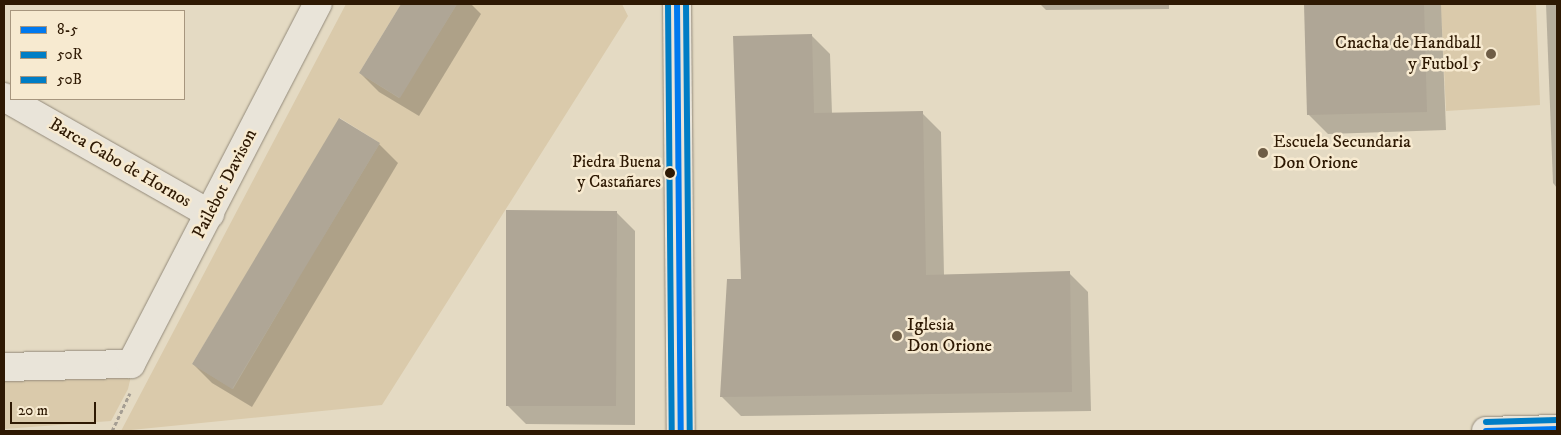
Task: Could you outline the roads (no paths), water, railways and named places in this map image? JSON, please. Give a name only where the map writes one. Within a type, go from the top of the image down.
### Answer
[{"type":"street","name":"Pailebot Davison","points":[[4,367],[131,364],[318,4]]},
{"type":"street","points":[[677,4],[681,431]]},
{"type":"street","name":"Barca Cabo de Hornos","points":[[4,97],[210,214]]},
{"type":"street","points":[[1486,431],[1557,429]]},
{"type":"place","name":"Cnacha de Handball y Futbol 5","points":[[1491,54]]},
{"type":"place","name":"Escuela Secundaria Don Orione","points":[[1263,153]]},
{"type":"place","name":"Piedra Buena y Castañares","points":[[670,173]]},
{"type":"place","name":"Iglesia Don Orione","points":[[897,336]]}]
